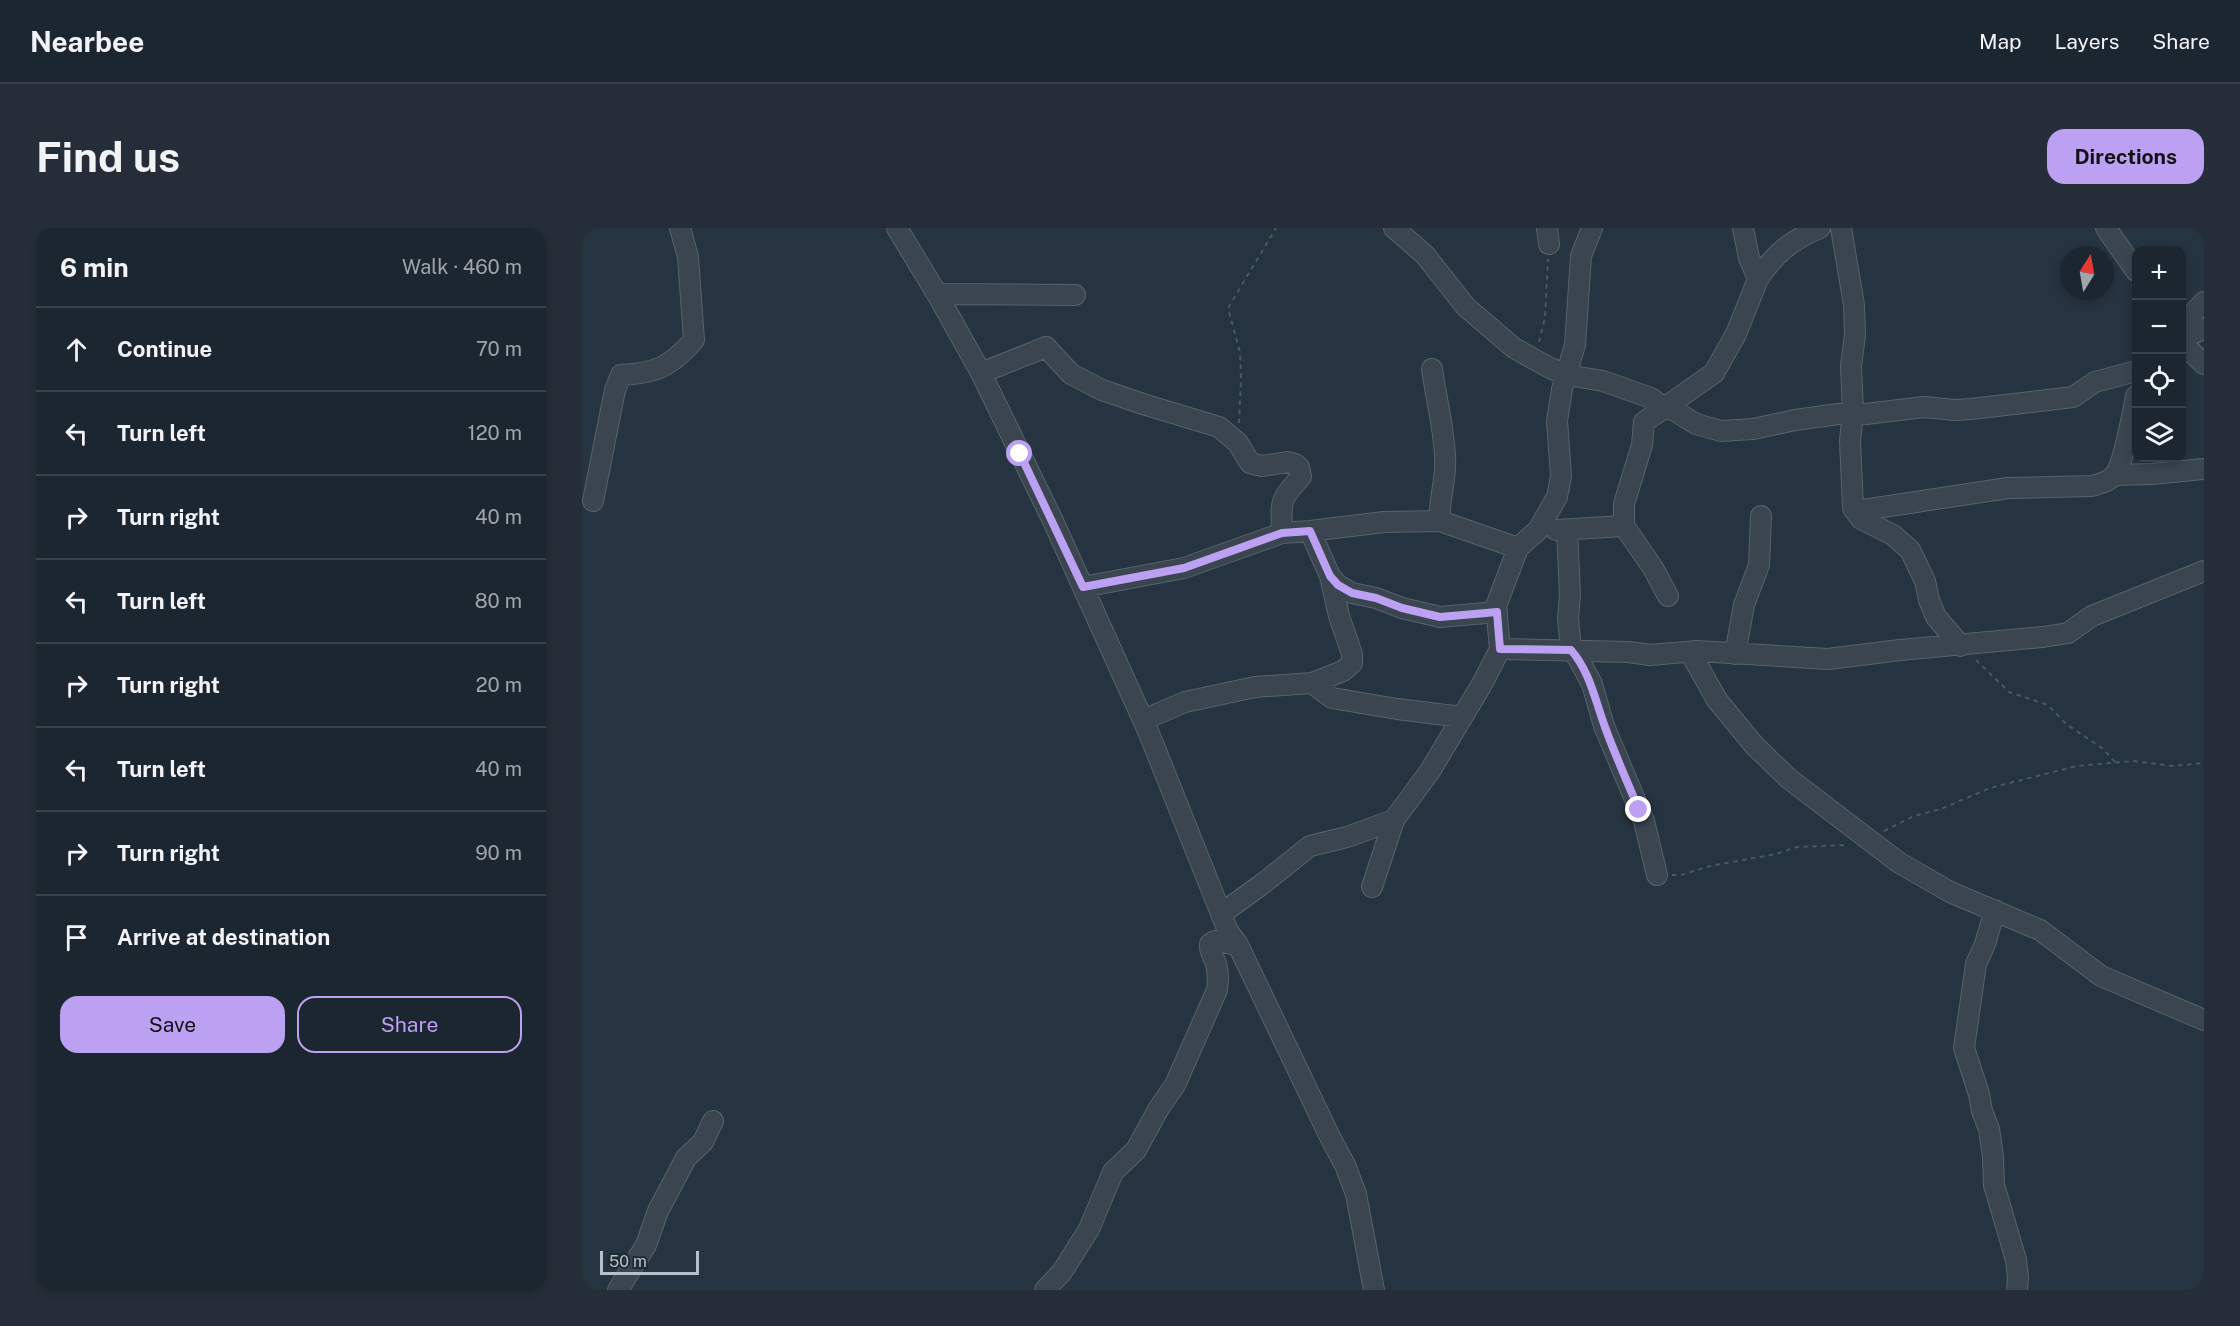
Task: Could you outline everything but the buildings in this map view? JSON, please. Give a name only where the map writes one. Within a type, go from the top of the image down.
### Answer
[{"type":"street","points":[[593,501],[615,390],[621,375],[644,374],[675,361],[694,340],[688,256],[680,228]]},
{"type":"street","points":[[897,228],[981,373],[1083,587],[1143,720],[1228,931],[1238,945],[1345,1165],[1356,1194],[1374,1290]]},
{"type":"street","points":[[1394,228],[1425,255],[1449,288],[1485,325],[1514,348],[1567,375],[1603,381],[1634,391],[1651,398],[1664,408],[1675,411],[1696,424],[1721,431],[1753,429],[1853,412],[1866,414],[1924,407],[1971,409],[2073,397],[2095,382],[2132,372]]},
{"type":"street","points":[[1372,887],[1394,820],[1430,771],[1500,649],[1496,606],[1518,548],[1538,530],[1557,497],[1561,476],[1557,422],[1562,389],[1575,345],[1581,256],[1592,228]]},
{"type":"street","points":[[1743,228],[1749,258],[1758,279]]},
{"type":"street","points":[[1668,596],[1653,568],[1624,526],[1624,504],[1642,445],[1644,422],[1714,374],[1736,334],[1758,279],[1775,256],[1802,235],[1820,228]]},
{"type":"street","points":[[1841,228],[1854,305],[1855,335],[1851,366],[1853,412],[1850,441],[1853,508],[1861,519],[1893,535],[1910,550],[1925,581],[1936,617],[1961,646]]},
{"type":"street","points":[[2106,228],[2132,266]]},
{"type":"street","points":[[937,294],[1075,295]]},
{"type":"street","points":[[2186,320],[2204,302]]},
{"type":"street","points":[[2186,336],[2204,329]]},
{"type":"street","points":[[981,373],[1046,347],[1071,374],[1102,390],[1219,427],[1238,443],[1250,463],[1262,466],[1288,462],[1295,464],[1299,467],[1300,477],[1283,497],[1281,504],[1282,533]]},
{"type":"street","points":[[2186,348],[2204,364]]},
{"type":"street","points":[[1432,369],[1446,458],[1444,490],[1439,510],[1440,521]]},
{"type":"street","points":[[2114,476],[2121,459],[2133,408]]},
{"type":"street","points":[[1853,508],[1873,508],[2008,488],[2092,486],[2103,483],[2114,476],[2204,469]]},
{"type":"street","points":[[1736,654],[1744,604],[1759,565],[1761,516]]},
{"type":"street","points":[[1083,587],[1184,568],[1282,533],[1384,522],[1440,521],[1518,548]]},
{"type":"street","points":[[1538,530],[1624,526]]},
{"type":"street","points":[[1567,530],[1570,595],[1568,618],[1571,650],[1592,684],[1604,726],[1644,821],[1657,875]]},
{"type":"street","points":[[1143,720],[1185,702],[1255,687],[1312,683],[1343,671],[1352,663],[1352,654],[1339,616],[1330,576],[1310,531]]},
{"type":"street","points":[[1500,649],[1629,652],[1650,655],[1690,652],[1828,659],[1900,650],[1961,646],[2068,633],[2092,616],[2204,571]]},
{"type":"street","points":[[1330,576],[1338,585],[1352,593],[1440,617],[1497,612]]},
{"type":"street","points":[[1690,652],[1717,700],[1754,746],[1788,778],[1898,862],[1950,892],[2040,930],[2101,976],[2204,1020]]},
{"type":"street","points":[[1312,683],[1332,698],[1462,717]]},
{"type":"street","points":[[1221,914],[1310,846],[1347,837],[1394,820]]},
{"type":"street","points":[[1995,910],[1985,944],[1976,964],[1964,1048],[1989,1129],[1994,1185],[2016,1260],[2017,1290]]},
{"type":"street","points":[[1045,1290],[1062,1272],[1089,1229],[1113,1173],[1136,1150],[1159,1108],[1175,1085],[1217,990],[1216,960],[1210,951],[1210,944],[1215,941],[1238,945]]},
{"type":"street","points":[[618,1290],[646,1245],[658,1211],[686,1158],[703,1142],[713,1122]]},
{"type":"path","points":[[1238,443],[1240,352],[1228,308],[1276,228]]},
{"type":"path","points":[[1535,360],[1545,318],[1548,236]]},
{"type":"path","points":[[1961,646],[2009,692],[2048,705],[2066,724],[2102,748],[2116,763]]},
{"type":"path","points":[[1657,875],[1681,875],[1710,866],[1776,854],[1797,847],[1838,847],[1867,839],[1914,816],[1941,809],[1990,788],[2077,766],[2133,761],[2173,766],[2204,763]]},
{"type":"route","points":[[1020,454],[1083,587],[1184,568],[1282,533],[1310,531],[1330,576],[1338,585],[1352,593],[1440,617],[1497,612],[1500,649],[1571,650],[1592,684],[1604,726],[1639,810]]}]
